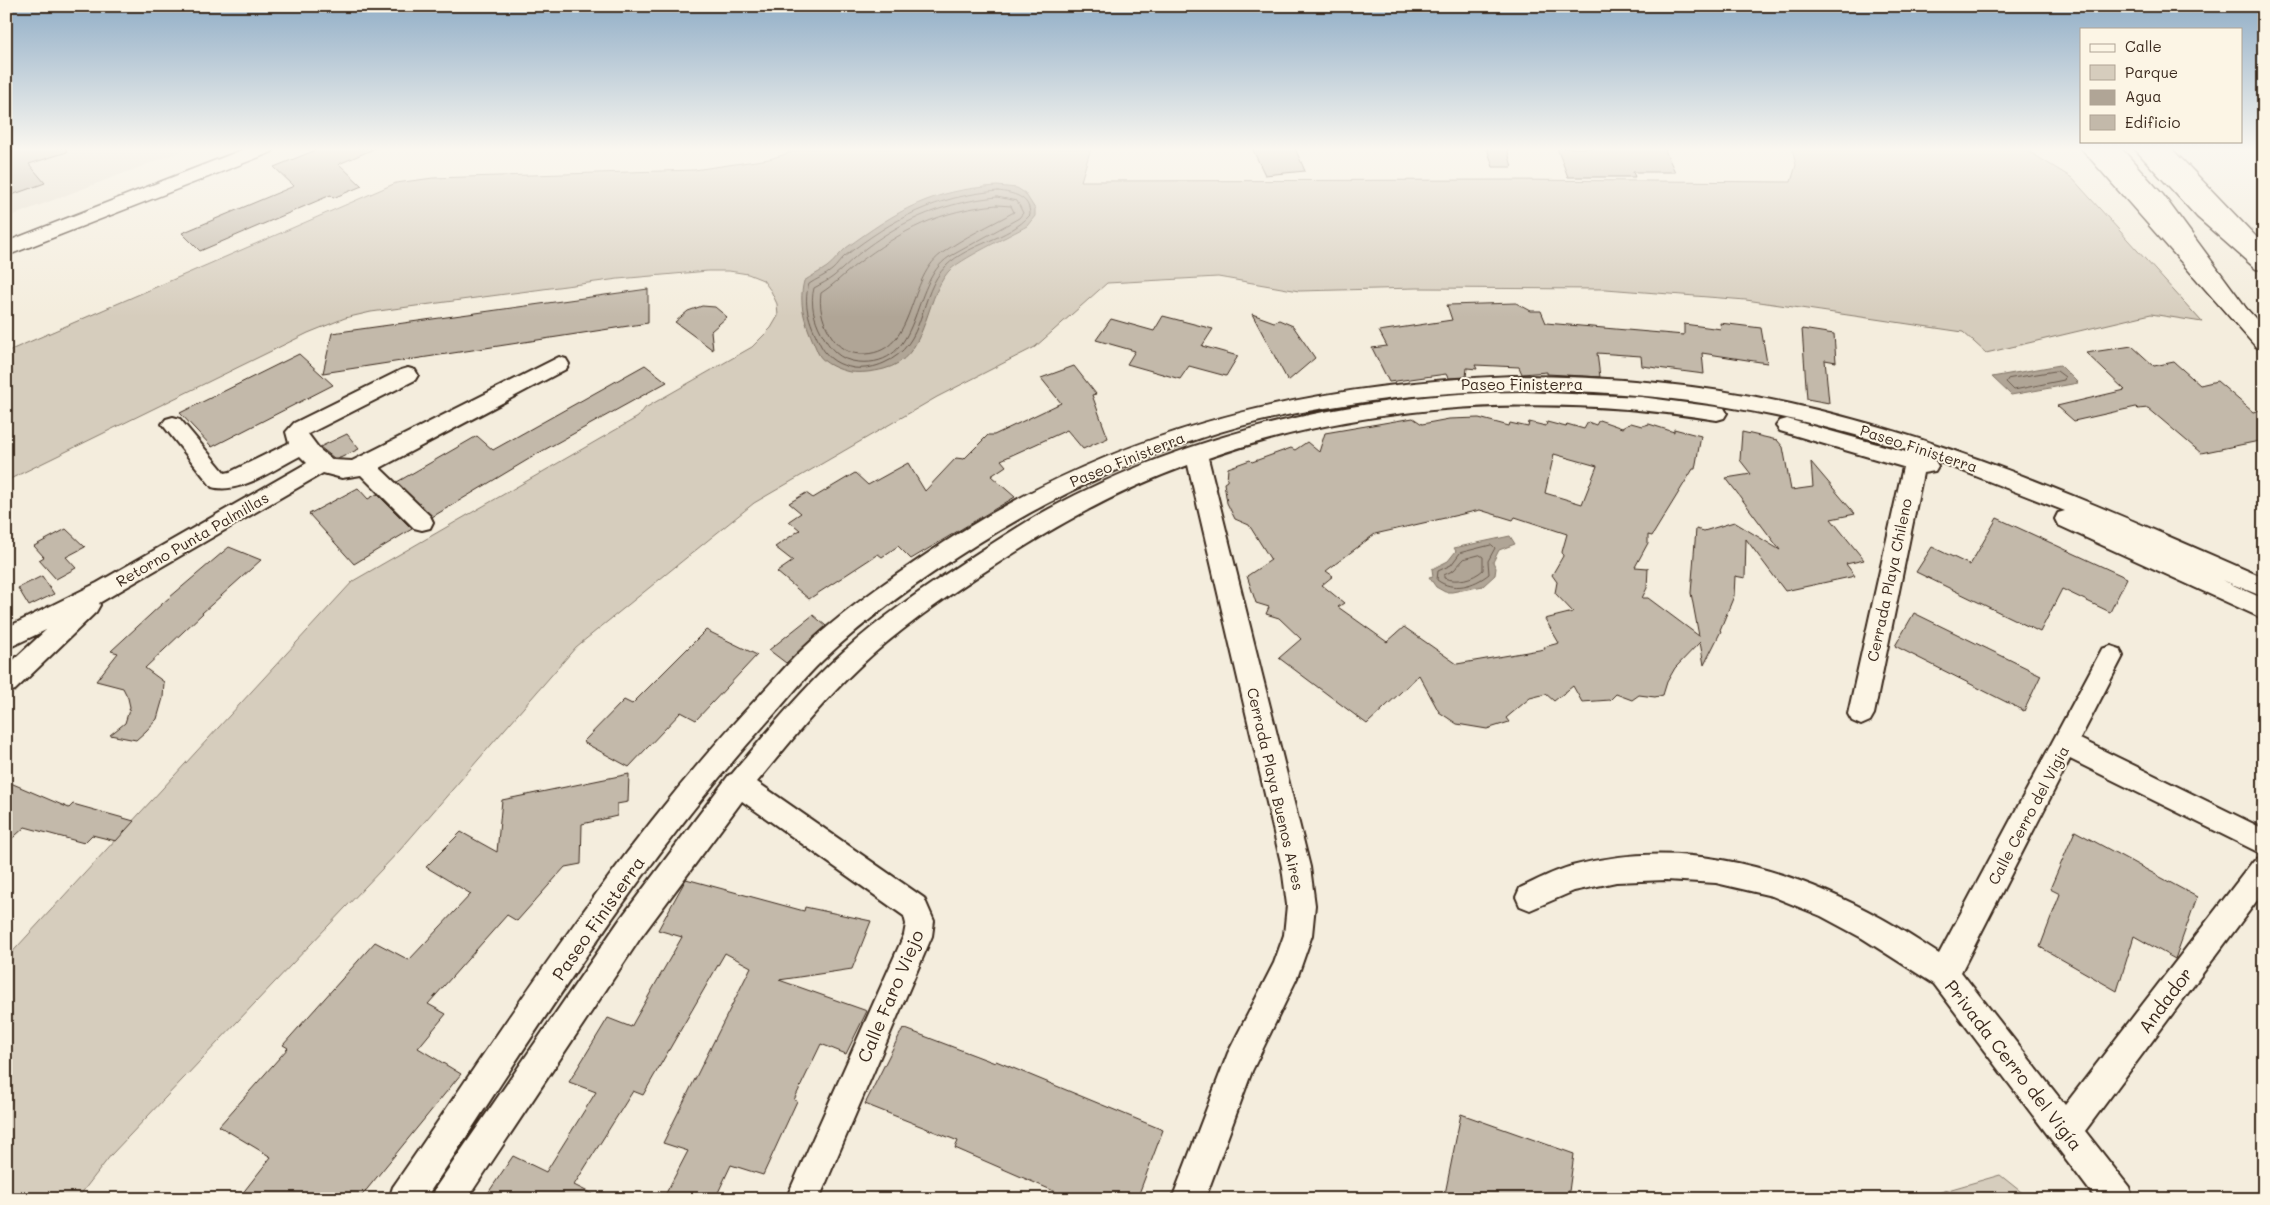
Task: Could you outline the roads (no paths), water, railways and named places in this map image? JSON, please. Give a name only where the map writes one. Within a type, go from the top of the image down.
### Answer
[{"type":"main road","points":[[6,230],[74,204]]},
{"type":"main road","points":[[6,250],[122,204]]},
{"type":"main road","points":[[2142,204],[2264,342]]},
{"type":"main road","points":[[2160,204],[2234,307]]},
{"type":"main road","points":[[2196,204],[2264,264]]},
{"type":"main road","points":[[2213,204],[2264,258]]},
{"type":"street","points":[[408,375],[301,428],[296,435],[321,464],[331,470],[340,471],[365,466],[559,364]]},
{"type":"street","name":"Paseo Finisterra","points":[[405,1199],[641,856],[710,768],[813,655],[914,574],[1001,519],[1061,487],[1128,456],[1191,433],[1251,416],[1317,402],[1416,388],[1503,382],[1581,383],[1668,390],[1793,419],[1916,454],[2070,502],[2264,588]]},
{"type":"street","name":"Paseo Finisterra","points":[[448,1199],[681,858],[738,783],[839,671],[878,637],[936,593],[1051,518],[1114,486],[1196,454],[1249,437],[1308,423],[1434,403],[1500,399],[1629,403],[1793,419]]},
{"type":"street","points":[[173,424],[220,481],[224,482],[234,480],[303,445]]},
{"type":"street","name":"Cerrada Playa Buenos Aires","points":[[1188,1199],[1239,1064],[1287,968],[1298,935],[1301,906],[1296,867],[1196,454]]},
{"type":"street","name":"Paseo Finisterra","points":[[1916,454],[2168,564],[2264,610]]},
{"type":"street","name":"Cerrada Playa Chileno","points":[[1861,714],[1916,454]]},
{"type":"street","name":"Retorno Punta Palmillas","points":[[6,639],[105,589],[280,490],[321,464]]},
{"type":"street","points":[[365,466],[422,522]]},
{"type":"street","name":"Retorno Punta Palmillas","points":[[6,683],[15,659],[105,589]]},
{"type":"street","points":[[813,655],[839,671]]},
{"type":"street","name":"Calle Cerro del Vigia","points":[[1944,974],[2111,656]]},
{"type":"street","points":[[2065,744],[2264,844]]},
{"type":"street","name":"Calle Faro Viejo","points":[[738,783],[914,908],[920,920],[918,936],[802,1199]]},
{"type":"street","name":"Privada Cerro del Vigía","points":[[1530,897],[1571,879],[1616,869],[1666,867],[1716,870],[1774,884],[1831,907],[1872,928],[1944,974],[2116,1199]]},
{"type":"street","name":"Andador","points":[[2065,1131],[2264,869]]},
{"type":"water","points":[[916,204],[1032,204],[1035,209],[1035,216],[1027,226],[973,255],[948,272],[940,284],[917,341],[909,353],[898,363],[884,369],[867,372],[846,371],[832,366],[820,357],[805,318],[802,300],[804,281],[827,267],[846,248]]},
{"type":"water","points":[[2060,365],[2078,383],[2011,395],[1992,377]]},
{"type":"water","points":[[1510,536],[1515,544],[1499,550],[1493,562],[1496,568],[1495,575],[1483,586],[1445,592],[1436,587],[1429,577],[1433,576],[1432,569],[1448,561],[1456,551],[1454,548]]}]
